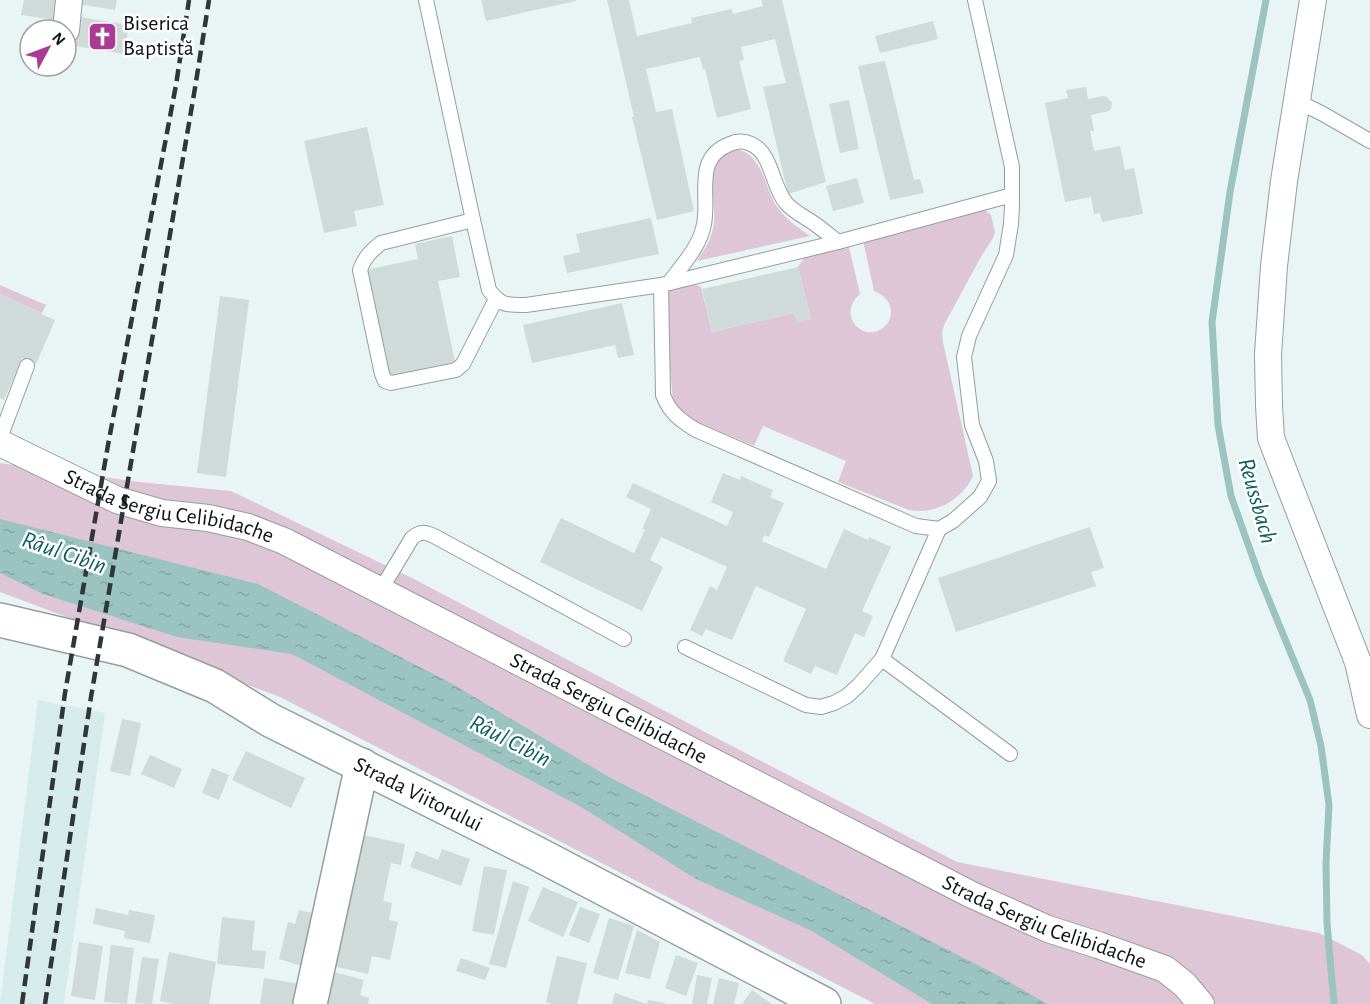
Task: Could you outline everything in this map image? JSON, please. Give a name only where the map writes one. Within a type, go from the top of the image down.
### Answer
[{"type":"street","points":[[67,18],[69,0]]},
{"type":"street","points":[[1313,0],[1284,181],[1274,266],[1268,354],[1269,423],[1271,438],[1358,662],[1370,715]]},
{"type":"street","name":"Strada Sergiu Celibidache","points":[[0,443],[117,500],[162,513],[208,518],[248,527],[284,541],[972,895],[1048,929],[1165,969],[1185,985],[1201,1004]]},
{"type":"street","name":"Strada Viitorului","points":[[0,620],[128,650],[215,686],[270,720],[546,858],[824,1004]]},
{"type":"street","points":[[309,1004],[362,765]]},
{"type":"lane","points":[[426,0],[489,290],[505,305],[526,305],[665,284],[838,242],[1012,195]]},
{"type":"lane","points":[[685,647],[806,705],[821,706],[834,703],[847,696],[882,659],[939,529],[953,521],[980,497],[989,481],[986,461],[972,425],[964,357],[969,336],[1006,255],[1011,224],[1012,167],[975,0]]},
{"type":"lane","points":[[1297,101],[1370,141]]},
{"type":"lane","points":[[838,242],[787,204],[780,194],[764,156],[757,147],[742,141],[733,142],[716,150],[710,157],[706,168],[702,230],[693,251],[665,284],[663,395],[668,407],[696,430],[916,526],[939,529]]},
{"type":"lane","points":[[472,220],[381,243],[363,262],[360,270],[385,381],[391,383],[456,370],[463,364],[496,299]]},
{"type":"lane","points":[[0,438],[27,366]]},
{"type":"lane","points":[[380,591],[412,538],[418,533],[425,532],[624,639]]},
{"type":"lane","points":[[882,659],[1010,754]]},
{"type":"shaded area","points":[[735,149],[745,152],[754,159],[781,212],[810,236],[697,261],[712,233],[714,215],[712,179],[715,164],[722,155]]},
{"type":"shaded area","points":[[983,208],[991,215],[995,232],[993,238],[942,331],[973,476],[955,499],[938,508],[909,510],[838,482],[846,461],[763,426],[754,446],[694,421],[673,403],[665,303],[666,293],[669,290],[692,283],[701,287],[712,332],[794,313],[797,322],[811,319],[798,267],[807,254],[848,243],[860,294],[853,303],[852,320],[863,331],[879,330],[889,321],[890,307],[886,298],[874,291],[863,240]]},
{"type":"shaded area","points":[[0,285],[46,305],[42,313],[0,294]]},
{"type":"shaded area","points":[[0,463],[139,482],[231,491],[414,579],[957,862],[1319,933],[1362,955],[1370,964],[1370,1004],[875,1004],[280,697],[0,592]]},
{"type":"shaded area","points":[[38,700],[105,713],[64,1004],[0,1004]]},
{"type":"water","name":"Râul Cibin","points":[[0,519],[258,584],[449,682],[609,777],[1001,977],[1047,1004],[932,1004],[810,930],[696,879],[581,807],[292,654],[177,637],[43,594],[0,573]]},
{"type":"building","points":[[24,0],[58,0],[55,18],[21,15]]},
{"type":"building","points":[[80,0],[117,0],[115,10],[79,4]]},
{"type":"building","points":[[481,0],[576,0],[576,1],[486,21]]},
{"type":"building","points":[[607,0],[629,0],[637,36],[692,23],[691,18],[732,9],[733,14],[763,6],[761,0],[782,0],[826,182],[788,194],[763,87],[786,83],[775,39],[741,47],[744,60],[739,61],[751,109],[717,118],[700,57],[646,69],[656,112],[672,109],[694,211],[657,220]]},
{"type":"building","name":"Biserica Baptistă","points":[[80,17],[129,25],[124,54],[78,46]]},
{"type":"building","points":[[933,21],[938,39],[880,53],[875,36]]},
{"type":"building","points":[[885,61],[914,180],[920,179],[924,193],[890,200],[858,66]]},
{"type":"building","points":[[1086,87],[1088,99],[1104,96],[1112,103],[1109,111],[1091,115],[1094,131],[1090,131],[1094,151],[1120,146],[1125,170],[1134,168],[1143,214],[1102,222],[1100,213],[1094,214],[1091,197],[1065,202],[1045,103],[1068,98],[1066,90]]},
{"type":"building","points":[[849,100],[859,149],[840,153],[829,104]]},
{"type":"building","points":[[367,127],[384,205],[354,211],[357,226],[324,233],[304,141]]},
{"type":"building","points":[[857,178],[864,203],[833,211],[826,186]]},
{"type":"building","points":[[651,218],[659,254],[567,273],[563,256],[580,252],[576,234]]},
{"type":"building","points":[[452,236],[460,277],[438,281],[455,362],[388,376],[365,270],[418,259],[415,244]]},
{"type":"building","points":[[798,267],[811,319],[797,322],[794,313],[712,332],[702,289]]},
{"type":"building","points":[[0,294],[55,320],[36,364],[22,358],[4,400],[0,398]]},
{"type":"building","points":[[220,296],[249,300],[226,477],[197,473]]},
{"type":"building","points":[[622,303],[634,355],[618,358],[615,345],[532,363],[523,325]]},
{"type":"building","points":[[723,473],[740,480],[741,476],[773,490],[770,497],[784,503],[769,537],[764,535],[762,541],[826,569],[844,529],[891,547],[862,611],[873,616],[864,637],[855,633],[837,675],[815,666],[811,674],[783,661],[806,609],[756,586],[732,640],[706,629],[702,636],[690,630],[710,586],[717,590],[727,567],[661,537],[650,560],[663,567],[642,611],[540,562],[561,518],[634,553],[645,530],[642,529],[651,509],[626,497],[633,483],[727,526],[733,512],[711,502]]},
{"type":"building","points":[[1090,527],[1104,568],[1091,572],[1096,586],[956,632],[938,578]]},
{"type":"building","points":[[122,719],[141,723],[130,776],[110,771]]},
{"type":"building","points":[[246,751],[305,778],[291,808],[232,780]]},
{"type":"building","points":[[150,755],[182,769],[174,788],[141,774]]},
{"type":"building","points":[[212,768],[229,775],[219,800],[202,793]]},
{"type":"building","points":[[364,835],[405,844],[401,865],[391,863],[383,901],[392,903],[389,920],[398,922],[390,960],[372,956],[368,974],[333,966]]},
{"type":"building","points":[[442,849],[470,859],[461,886],[410,867],[416,851],[438,860]]},
{"type":"building","points":[[484,866],[507,870],[494,935],[472,931]]},
{"type":"building","points":[[513,881],[529,887],[506,968],[489,964]]},
{"type":"building","points":[[543,887],[578,902],[563,937],[528,921]]},
{"type":"building","points":[[580,907],[600,914],[589,943],[569,935]]},
{"type":"building","points":[[96,908],[128,915],[129,910],[155,915],[150,943],[124,938],[125,931],[93,924]]},
{"type":"building","points":[[299,910],[316,914],[302,966],[279,959],[288,922],[295,924]]},
{"type":"building","points":[[222,917],[255,921],[252,950],[266,951],[264,969],[217,964]]},
{"type":"building","points":[[609,918],[634,926],[618,980],[593,973]]},
{"type":"building","points":[[637,930],[660,942],[650,979],[625,973]]},
{"type":"building","points":[[79,942],[103,946],[95,1000],[71,996]]},
{"type":"building","points":[[111,945],[134,948],[127,1004],[104,1002]]},
{"type":"building","points":[[169,952],[216,962],[209,1004],[174,1004],[160,1001]]},
{"type":"building","points":[[676,955],[698,963],[686,996],[665,988]]},
{"type":"building","points":[[557,956],[587,963],[577,1004],[546,1002]]},
{"type":"building","points":[[142,957],[159,959],[152,1004],[135,1003]]},
{"type":"building","points":[[461,958],[490,968],[485,980],[456,971]]},
{"type":"building","points":[[334,972],[364,980],[360,995],[369,998],[368,1004],[325,1004]]},
{"type":"building","points":[[697,975],[712,978],[707,1004],[692,1004]]},
{"type":"building","points":[[264,978],[301,984],[298,1004],[260,1004]]},
{"type":"building","points":[[719,978],[739,983],[734,1004],[713,1004]]},
{"type":"building","points":[[752,990],[772,1004],[742,1004]]},
{"type":"building","points":[[615,993],[647,1004],[612,1004]]},
{"type":"building","points":[[648,1000],[665,1003],[665,1004],[647,1004]]},
{"type":"waterway","name":"Reussbach","points":[[1266,0],[1230,192],[1212,322],[1218,425],[1231,496],[1260,578],[1310,700],[1321,746],[1329,805],[1326,863],[1327,923],[1334,1004]]},
{"type":"railway","points":[[22,1004],[65,693],[108,445],[176,85],[189,0]]},
{"type":"railway","points":[[45,1004],[91,697],[209,0]]},
{"type":"place","name":"Biserica Baptistă","points":[[102,36]]}]
